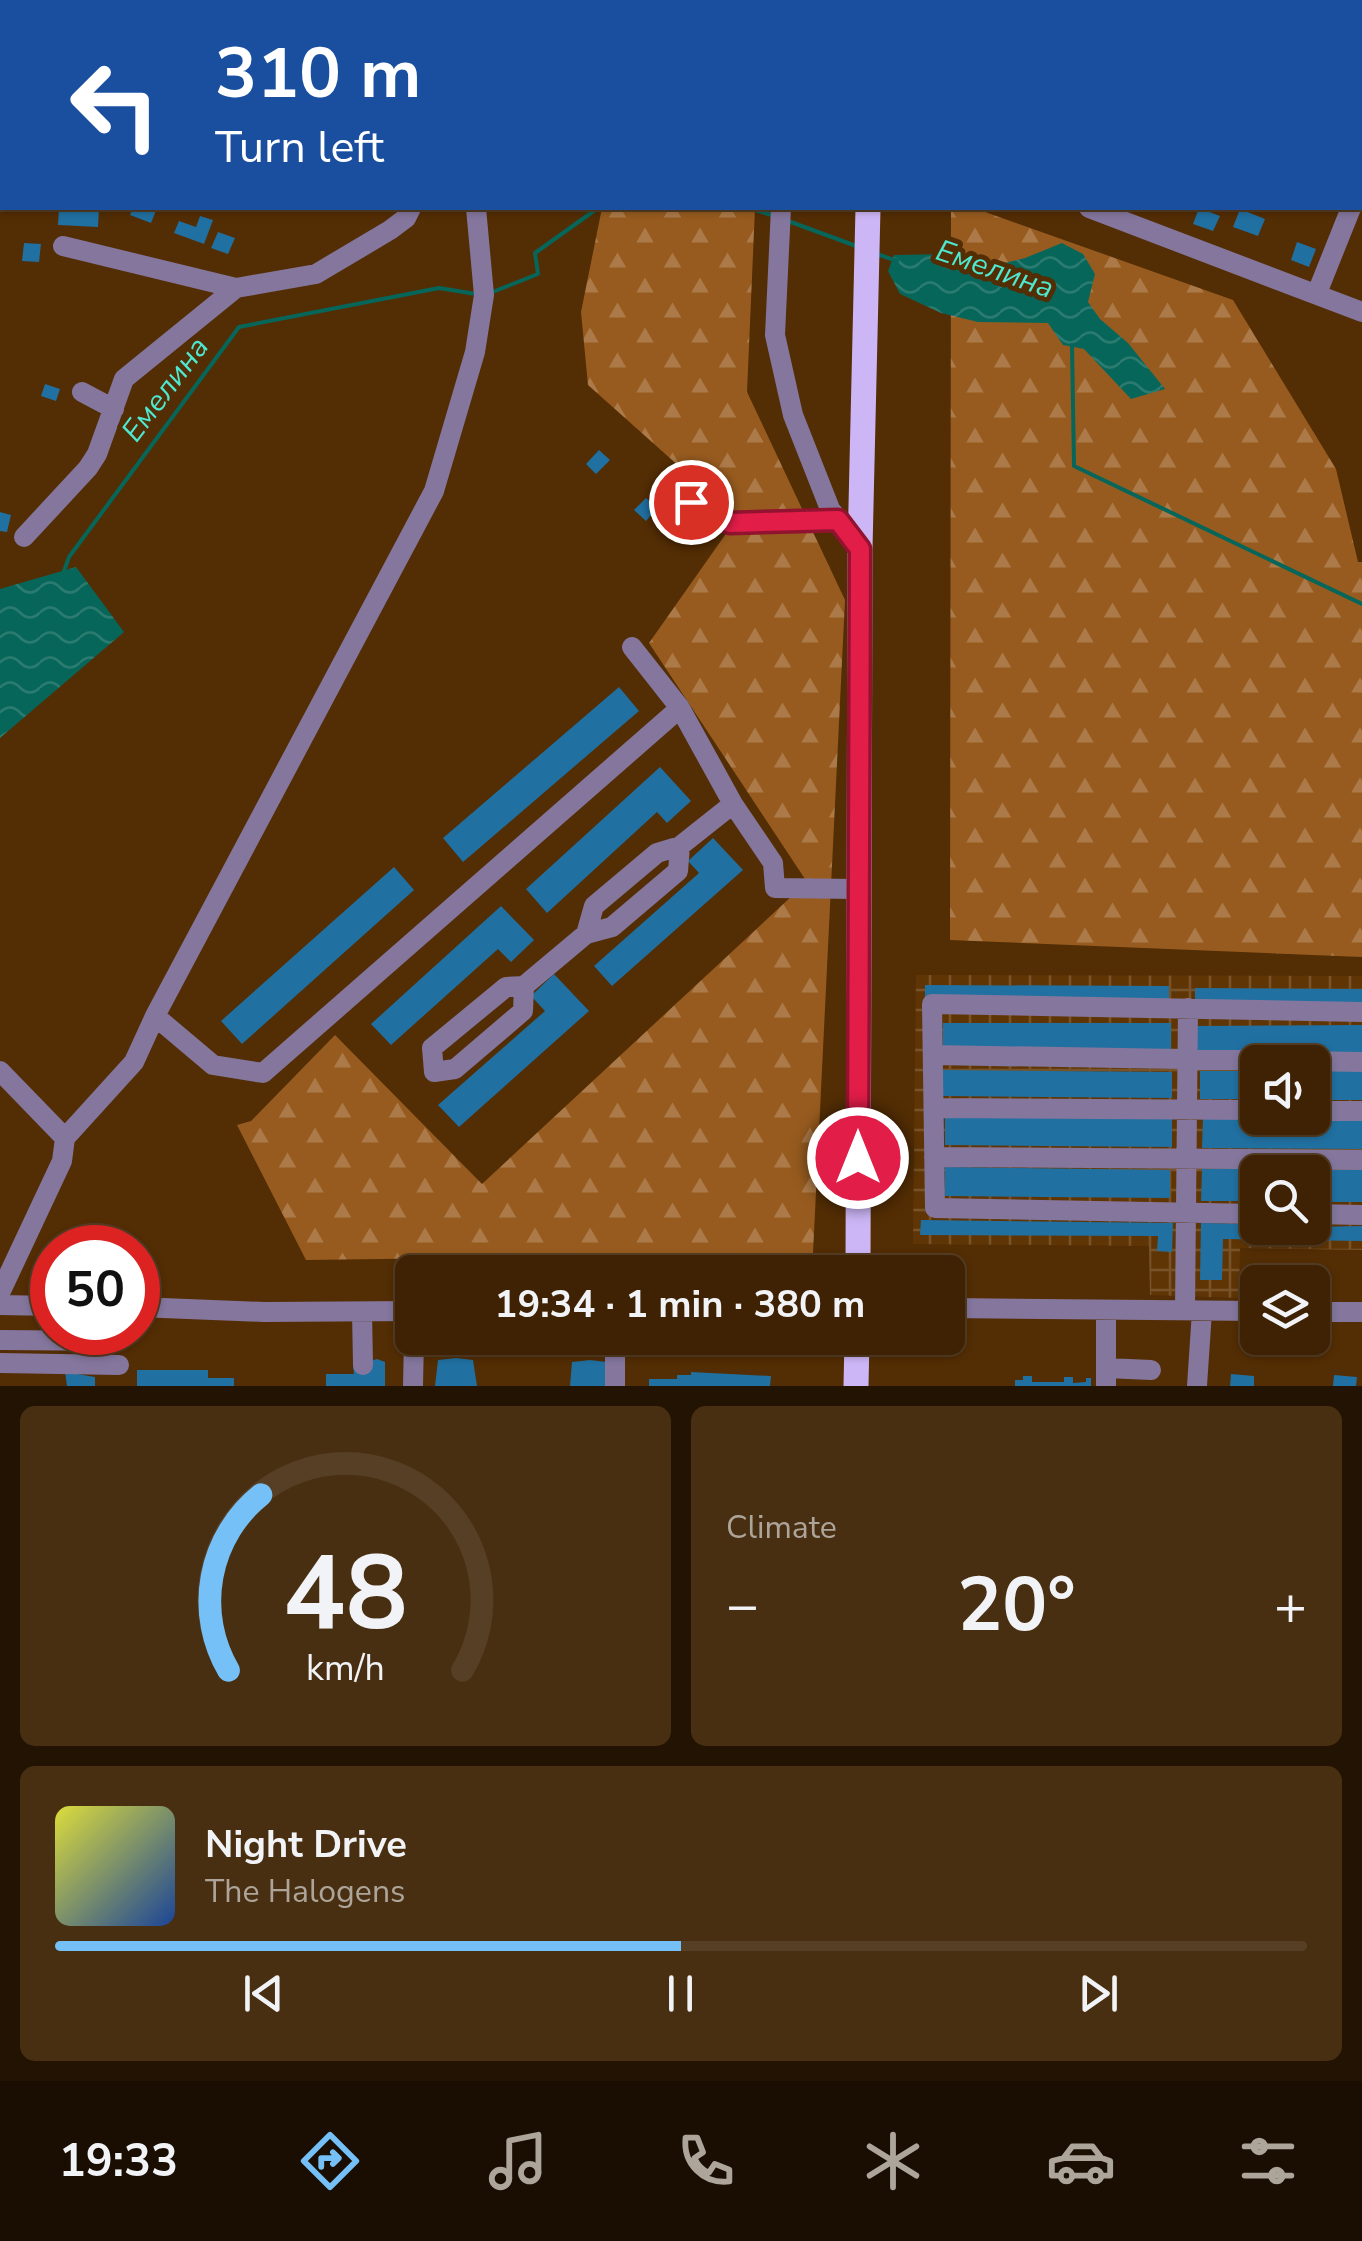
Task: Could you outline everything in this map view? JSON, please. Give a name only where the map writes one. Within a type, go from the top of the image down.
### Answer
[{"type":"main road","points":[[858,1255],[860,549],[868,210]]},
{"type":"main road","points":[[856,1386],[857,1355]]},
{"type":"street","points":[[63,246],[236,288],[316,274],[390,230],[410,210]]},
{"type":"street","points":[[0,1293],[62,1161],[65,1138],[134,1062],[154,1016],[434,490],[475,352],[484,296],[476,210]]},
{"type":"street","points":[[781,210],[775,335],[793,415],[830,509],[860,549]]},
{"type":"street","points":[[1095,210],[1362,312]]},
{"type":"street","points":[[1149,230],[1155,210]]},
{"type":"street","points":[[1317,293],[1349,210]]},
{"type":"street","points":[[24,538],[88,468],[124,379],[236,288]]},
{"type":"street","points":[[82,392],[114,409]]},
{"type":"street","points":[[691,502],[730,523],[838,520]]},
{"type":"street","points":[[632,647],[680,708],[733,804],[773,863],[775,888],[858,889]]},
{"type":"street","points":[[154,1016],[213,1065],[263,1072],[680,708]]},
{"type":"street","points":[[524,986],[522,1011],[455,1069],[434,1072],[432,1048],[506,988],[524,986],[586,934],[594,906],[657,852],[680,846],[733,804]]},
{"type":"street","points":[[1240,1214],[935,1208],[932,1004],[1362,1012]]},
{"type":"street","points":[[1188,1008],[1188,1213],[1197,1386]]},
{"type":"street","points":[[933,1055],[1362,1062]]},
{"type":"street","points":[[0,1072],[65,1138]]},
{"type":"street","points":[[934,1108],[1240,1110]]},
{"type":"street","points":[[1330,1111],[1362,1111]]},
{"type":"street","points":[[934,1156],[1362,1160]]},
{"type":"street","points":[[1330,1214],[1362,1215]]},
{"type":"street","points":[[0,1306],[30,1306]]},
{"type":"street","points":[[160,1308],[395,1311]]},
{"type":"street","points":[[965,1308],[1240,1311]]},
{"type":"street","points":[[1106,1310],[1106,1377],[1151,1370]]},
{"type":"street","points":[[362,1312],[363,1365]]},
{"type":"street","points":[[1330,1312],[1362,1312]]},
{"type":"street","points":[[0,1340],[30,1339]]},
{"type":"street","points":[[413,1386],[414,1355]]},
{"type":"street","points":[[615,1386],[616,1355]]},
{"type":"street","points":[[0,1363],[119,1376]]},
{"type":"shaded area","points":[[916,975],[1362,976],[1362,1250],[1240,1248],[1239,1298],[1150,1295],[1149,1246],[913,1244]]},
{"type":"green space","points":[[602,210],[755,210],[747,392],[845,600],[813,1253],[395,1255],[395,1259],[306,1260],[237,1125],[251,1121],[335,1035],[482,1184],[807,882],[649,643],[737,518],[588,385],[581,312]]},
{"type":"green space","points":[[951,210],[980,210],[1233,300],[1336,469],[1358,562],[1362,562],[1362,957],[950,940]]},
{"type":"water","points":[[1062,243],[1083,254],[1095,274],[1088,302],[1165,389],[1131,399],[1084,349],[1063,345],[1048,323],[978,322],[941,313],[900,294],[888,271],[894,255],[947,254],[968,272],[1025,258]]},
{"type":"water","points":[[76,567],[124,632],[0,738],[0,589]]},
{"type":"building","points":[[59,210],[99,210],[98,227],[58,225]]},
{"type":"building","points":[[132,210],[156,210],[151,223],[130,215]]},
{"type":"building","points":[[1198,210],[1220,216],[1213,231],[1193,224]]},
{"type":"building","points":[[1240,210],[1265,219],[1258,236],[1233,227]]},
{"type":"building","points":[[200,216],[213,220],[204,244],[174,233],[179,221],[196,227]]},
{"type":"building","points":[[218,232],[235,238],[228,254],[211,248]]},
{"type":"building","points":[[1297,242],[1316,249],[1309,267],[1291,260]]},
{"type":"building","points":[[24,243],[41,244],[39,262],[22,261]]},
{"type":"building","points":[[45,384],[60,389],[56,401],[41,396]]},
{"type":"building","points":[[599,450],[610,460],[596,474],[586,464]]},
{"type":"building","points":[[646,498],[657,508],[646,521],[634,510]]},
{"type":"building","points":[[0,512],[11,515],[7,532],[0,531]]},
{"type":"building","points":[[619,687],[639,711],[463,862],[443,838]]},
{"type":"building","points":[[660,767],[691,801],[667,823],[657,812],[547,913],[526,889]]},
{"type":"building","points":[[713,838],[743,870],[612,986],[594,966],[699,873],[688,861]]},
{"type":"building","points":[[394,867],[414,890],[242,1044],[221,1021]]},
{"type":"building","points":[[501,906],[534,940],[511,962],[498,949],[391,1045],[371,1024]]},
{"type":"building","points":[[554,974],[589,1011],[459,1127],[438,1105],[545,1011],[531,996]]},
{"type":"building","points":[[925,985],[1169,986],[1169,1000],[925,999]]},
{"type":"building","points":[[1195,988],[1362,989],[1362,1004],[1195,1002]]},
{"type":"building","points":[[943,1023],[1171,1023],[1171,1050],[943,1049]]},
{"type":"building","points":[[1362,1025],[1362,1053],[1330,1053],[1330,1045],[1240,1045],[1240,1054],[1197,1054],[1197,1026]]},
{"type":"building","points":[[943,1070],[1172,1072],[1172,1098],[943,1096]]},
{"type":"building","points":[[1200,1071],[1240,1071],[1240,1099],[1200,1099]]},
{"type":"building","points":[[1330,1071],[1362,1071],[1362,1100],[1330,1100]]},
{"type":"building","points":[[945,1117],[1172,1119],[1172,1147],[945,1145]]},
{"type":"building","points":[[1203,1118],[1240,1118],[1240,1135],[1330,1135],[1330,1120],[1362,1120],[1362,1149],[1202,1148]]},
{"type":"building","points":[[945,1167],[1170,1170],[1170,1198],[945,1196]]},
{"type":"building","points":[[1202,1169],[1240,1169],[1240,1201],[1201,1201]]},
{"type":"building","points":[[1330,1170],[1362,1170],[1362,1202],[1330,1202]]},
{"type":"building","points":[[921,1220],[1173,1223],[1172,1252],[1157,1251],[1158,1236],[920,1235]]},
{"type":"building","points":[[1201,1223],[1240,1224],[1240,1239],[1223,1239],[1222,1280],[1200,1280]]},
{"type":"building","points":[[1362,1226],[1362,1241],[1330,1241],[1330,1227]]},
{"type":"building","points":[[377,1359],[385,1362],[385,1386],[326,1386],[326,1374],[354,1374],[353,1366]]},
{"type":"building","points":[[438,1360],[473,1360],[477,1386],[435,1386]]},
{"type":"building","points":[[572,1362],[607,1362],[611,1386],[570,1386]]},
{"type":"building","points":[[137,1370],[208,1370],[208,1378],[234,1378],[234,1386],[137,1386]]},
{"type":"building","points":[[65,1372],[95,1377],[95,1386],[67,1386]]},
{"type":"building","points":[[691,1372],[771,1376],[770,1386],[649,1386],[649,1379],[677,1379],[677,1375]]},
{"type":"building","points":[[1231,1374],[1254,1376],[1254,1386],[1230,1386]]},
{"type":"building","points":[[1334,1375],[1357,1377],[1356,1386],[1333,1386]]},
{"type":"building","points":[[1023,1376],[1032,1376],[1032,1382],[1064,1382],[1064,1377],[1073,1377],[1073,1383],[1091,1378],[1091,1386],[1015,1386],[1015,1380],[1023,1380]]},
{"type":"waterway","name":"Емелина","points":[[490,293],[538,274],[535,253],[595,210]]},
{"type":"waterway","name":"Емелина","points":[[755,210],[775,216]]},
{"type":"waterway","name":"Емелина","points":[[788,221],[859,247]]},
{"type":"waterway","name":"Емелина","points":[[877,254],[897,261]]},
{"type":"waterway","name":"Емелина","points":[[63,574],[69,557],[239,327],[439,288],[476,294]]},
{"type":"waterway","name":"Емелина","points":[[1072,345],[1074,466],[1362,604]]},
{"type":"route","points":[[691,502],[730,523],[838,520],[860,549],[858,1158]]}]
